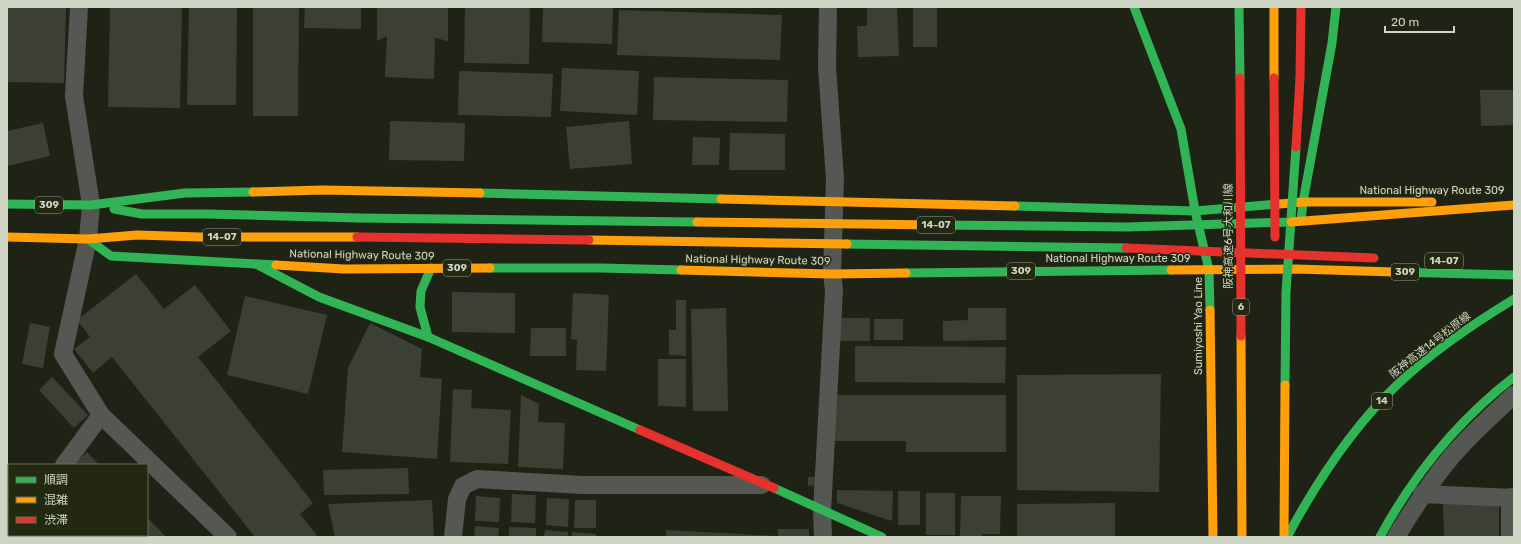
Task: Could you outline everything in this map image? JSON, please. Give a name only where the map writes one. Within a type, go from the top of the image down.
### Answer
[{"type":"main road","name":"Sumiyoshi Yao Line","points":[[1134,7],[1181,129],[1195,211],[1210,270],[1214,537]]},
{"type":"main road","name":"阪神高速6号大和川線","points":[[1239,7],[1242,537]]},
{"type":"main road","points":[[1274,7],[1275,276]]},
{"type":"main road","points":[[1288,536],[1286,292],[1300,78],[1301,7]]},
{"type":"main road","points":[[1300,232],[1303,202],[1332,43],[1336,7]]},
{"type":"main road","name":"National Highway Route 309","points":[[7,204],[91,205],[186,193],[322,190],[835,201],[1195,211],[1303,202],[1514,204]]},
{"type":"main road","name":"14-07","points":[[91,205],[142,214],[1127,227],[1287,222],[1514,204]]},
{"type":"main road","name":"14-07","points":[[88,239],[137,234],[200,237],[357,237],[1126,248],[1381,259]]},
{"type":"main road","points":[[7,237],[88,239]]},
{"type":"main road","name":"National Highway Route 309","points":[[88,239],[111,256],[344,269],[601,268],[832,274],[991,271],[1296,269],[1514,275]]},
{"type":"main road","points":[[1296,283],[1298,247]]},
{"type":"main road","points":[[256,264],[319,296],[428,337],[882,537]]},
{"type":"main road","points":[[428,337],[420,307],[422,291],[431,268]]},
{"type":"main road","name":"阪神高速14号松原線","points":[[1288,536],[1302,508],[1330,464],[1361,423],[1399,383],[1442,347],[1489,314],[1514,299]]},
{"type":"main road","points":[[1288,536],[1295,349]]},
{"type":"main road","points":[[1380,537],[1392,513],[1421,472],[1461,422],[1499,388],[1514,377]]},
{"type":"main road","points":[[1275,434],[1288,536]]},
{"type":"street","points":[[79,7],[74,96],[91,205],[88,239],[63,354],[101,415],[228,537]]},
{"type":"street","points":[[823,537],[822,511],[834,290],[832,274],[835,201],[835,179],[827,67],[828,7]]},
{"type":"street","points":[[1396,537],[1422,494],[1457,450],[1514,395]]},
{"type":"street","points":[[65,464],[101,415]]},
{"type":"street","points":[[453,537],[457,499],[463,486],[477,479],[582,485],[766,485]]},
{"type":"street","points":[[1422,494],[1512,498],[1510,537]]},
{"type":"building","points":[[7,7],[66,7],[64,83],[7,82]]},
{"type":"building","points":[[110,7],[182,7],[180,108],[108,107]]},
{"type":"building","points":[[189,7],[237,7],[236,105],[187,105]]},
{"type":"building","points":[[253,7],[299,7],[298,116],[253,116]]},
{"type":"building","points":[[305,7],[361,7],[361,29],[304,28]]},
{"type":"building","points":[[377,7],[448,7],[448,41],[435,38],[434,79],[385,77],[387,36],[377,41]]},
{"type":"building","points":[[465,7],[530,7],[529,64],[464,63]]},
{"type":"building","points":[[543,7],[613,7],[612,44],[542,42]]},
{"type":"building","points":[[867,7],[897,7],[899,56],[858,57],[857,26],[867,26]]},
{"type":"building","points":[[913,7],[937,7],[937,47],[913,47]]},
{"type":"building","points":[[619,10],[782,15],[780,60],[617,55]]},
{"type":"building","points":[[562,68],[639,71],[637,115],[560,111]]},
{"type":"building","points":[[459,71],[553,74],[551,117],[458,115]]},
{"type":"building","points":[[654,77],[788,80],[787,122],[653,120]]},
{"type":"building","points":[[1480,90],[1514,90],[1514,125],[1481,126]]},
{"type":"building","points":[[390,121],[465,123],[464,161],[389,160]]},
{"type":"building","points":[[629,121],[632,164],[570,169],[566,127]]},
{"type":"building","points":[[43,123],[50,156],[7,166],[7,131]]},
{"type":"building","points":[[730,133],[785,134],[785,170],[729,170]]},
{"type":"building","points":[[693,137],[720,138],[719,165],[692,165]]},
{"type":"building","points":[[136,274],[164,309],[195,285],[231,331],[198,357],[313,503],[300,514],[318,537],[255,537],[112,357],[93,373],[74,349],[90,337],[77,320]]},
{"type":"building","points":[[452,292],[515,293],[515,333],[452,332]]},
{"type":"building","points":[[573,293],[609,295],[606,371],[576,370],[577,340],[571,339]]},
{"type":"building","points":[[245,296],[327,315],[308,394],[227,375]]},
{"type":"building","points":[[676,300],[686,300],[686,356],[669,355],[669,330],[676,330]]},
{"type":"building","points":[[726,308],[728,411],[693,411],[691,309]]},
{"type":"building","points":[[968,308],[1006,308],[1006,340],[943,341],[943,321],[968,320]]},
{"type":"building","points":[[837,318],[870,318],[870,341],[837,341]]},
{"type":"building","points":[[874,319],[903,319],[903,340],[874,340]]},
{"type":"building","points":[[30,323],[50,327],[43,368],[22,364]]},
{"type":"building","points":[[370,323],[422,349],[420,377],[442,379],[437,459],[342,452],[348,368]]},
{"type":"building","points":[[531,328],[566,328],[566,356],[530,356]]},
{"type":"building","points":[[855,346],[1006,347],[1005,383],[855,382]]},
{"type":"building","points":[[658,359],[686,359],[686,407],[658,406]]},
{"type":"building","points":[[1161,374],[1159,492],[1017,490],[1017,375]]},
{"type":"building","points":[[52,377],[88,415],[74,428],[39,390]]},
{"type":"building","points":[[453,389],[472,390],[471,408],[511,410],[508,464],[450,462]]},
{"type":"building","points":[[521,395],[539,404],[538,422],[565,423],[563,469],[518,467]]},
{"type":"building","points":[[835,395],[1006,395],[1006,452],[906,452],[906,441],[835,441]]},
{"type":"building","points":[[87,452],[98,464],[74,464]]},
{"type":"building","points":[[408,468],[409,494],[324,495],[323,470]]},
{"type":"building","points":[[808,477],[817,477],[817,485],[808,486]]},
{"type":"building","points":[[837,490],[893,491],[892,521],[837,503]]},
{"type":"building","points":[[898,491],[920,491],[920,525],[898,525]]},
{"type":"building","points":[[926,493],[955,493],[955,535],[926,535]]},
{"type":"building","points":[[512,494],[536,495],[535,523],[511,522]]},
{"type":"building","points":[[476,496],[500,498],[499,522],[475,521]]},
{"type":"building","points":[[961,496],[1001,496],[1000,534],[982,534],[982,537],[960,537]]},
{"type":"building","points":[[547,498],[569,499],[568,527],[546,525]]},
{"type":"building","points":[[432,500],[434,537],[335,537],[328,504]]},
{"type":"building","points":[[575,500],[596,500],[596,528],[574,528]]},
{"type":"building","points":[[1115,503],[1115,537],[1017,537],[1017,504]]},
{"type":"building","points":[[1443,503],[1499,503],[1499,537],[1444,537]]},
{"type":"building","points":[[148,518],[166,537],[141,537],[148,536]]},
{"type":"building","points":[[475,526],[499,528],[498,537],[474,537]]},
{"type":"building","points":[[509,527],[536,528],[536,537],[509,537]]},
{"type":"building","points":[[778,529],[809,529],[809,537],[778,537]]},
{"type":"building","points":[[545,530],[568,532],[568,537],[544,537]]},
{"type":"building","points":[[666,530],[777,536],[777,537],[666,537]]},
{"type":"building","points":[[572,532],[596,534],[596,537],[572,537]]},
{"type":"building","points":[[77,536],[130,537],[78,537]]},
{"type":"traffic: fast","points":[[1134,7],[1181,129],[1195,211],[1209,270],[1210,310]]},
{"type":"traffic: fast","points":[[1239,7],[1240,78]]},
{"type":"traffic: fast","points":[[1301,221],[1303,202],[1332,43],[1336,7]]},
{"type":"traffic: fast","points":[[1285,385],[1286,292],[1296,147]]},
{"type":"traffic: fast","points":[[7,204],[91,205],[185,193],[253,192]]},
{"type":"traffic: fast","points":[[480,193],[721,199]]},
{"type":"traffic: fast","points":[[1015,206],[1195,211],[1279,204]]},
{"type":"traffic: fast","points":[[114,209],[142,214],[207,214],[358,218]]},
{"type":"traffic: fast","points":[[358,218],[697,222]]},
{"type":"traffic: fast","points":[[939,225],[1127,227],[1291,222]]},
{"type":"traffic: fast","points":[[88,239],[111,256],[276,265]]},
{"type":"traffic: fast","points":[[847,244],[1126,248]]},
{"type":"traffic: fast","points":[[256,264],[319,297],[428,337],[640,430]]},
{"type":"traffic: fast","points":[[428,337],[420,307],[421,291],[431,268]]},
{"type":"traffic: fast","points":[[490,268],[681,270]]},
{"type":"traffic: fast","points":[[906,273],[1171,270]]},
{"type":"traffic: fast","points":[[1395,272],[1514,275]]},
{"type":"traffic: fast","points":[[1287,537],[1323,475],[1351,436],[1382,400],[1426,359],[1469,328],[1514,299]]},
{"type":"traffic: fast","points":[[1380,537],[1407,492],[1438,450],[1474,412],[1514,377]]},
{"type":"traffic: fast","points":[[774,488],[882,537]]},
{"type":"traffic: slow","points":[[1274,7],[1274,78]]},
{"type":"traffic: slow","points":[[253,192],[322,190],[480,193]]},
{"type":"traffic: slow","points":[[721,199],[1015,206]]},
{"type":"traffic: slow","points":[[1279,204],[1303,202],[1432,202]]},
{"type":"traffic: slow","points":[[1291,222],[1514,205]]},
{"type":"traffic: slow","points":[[697,222],[939,225]]},
{"type":"traffic: slow","points":[[7,237],[88,239],[137,235],[200,237],[357,237]]},
{"type":"traffic: slow","points":[[589,240],[847,244]]},
{"type":"traffic: slow","points":[[276,265],[344,269],[490,268]]},
{"type":"traffic: slow","points":[[1171,270],[1296,269],[1395,272]]},
{"type":"traffic: slow","points":[[681,270],[832,274],[906,273]]},
{"type":"traffic: slow","points":[[1210,310],[1213,537]]},
{"type":"traffic: slow","points":[[1241,336],[1242,537]]},
{"type":"traffic: slow","points":[[1284,537],[1285,385]]},
{"type":"traffic: jam","points":[[1300,78],[1301,7]]},
{"type":"traffic: jam","points":[[1240,78],[1241,336]]},
{"type":"traffic: jam","points":[[1274,78],[1275,237]]},
{"type":"traffic: jam","points":[[1296,147],[1300,78]]},
{"type":"traffic: jam","points":[[357,237],[589,240]]},
{"type":"traffic: jam","points":[[1126,248],[1374,258]]},
{"type":"traffic: jam","points":[[640,430],[774,488]]}]
